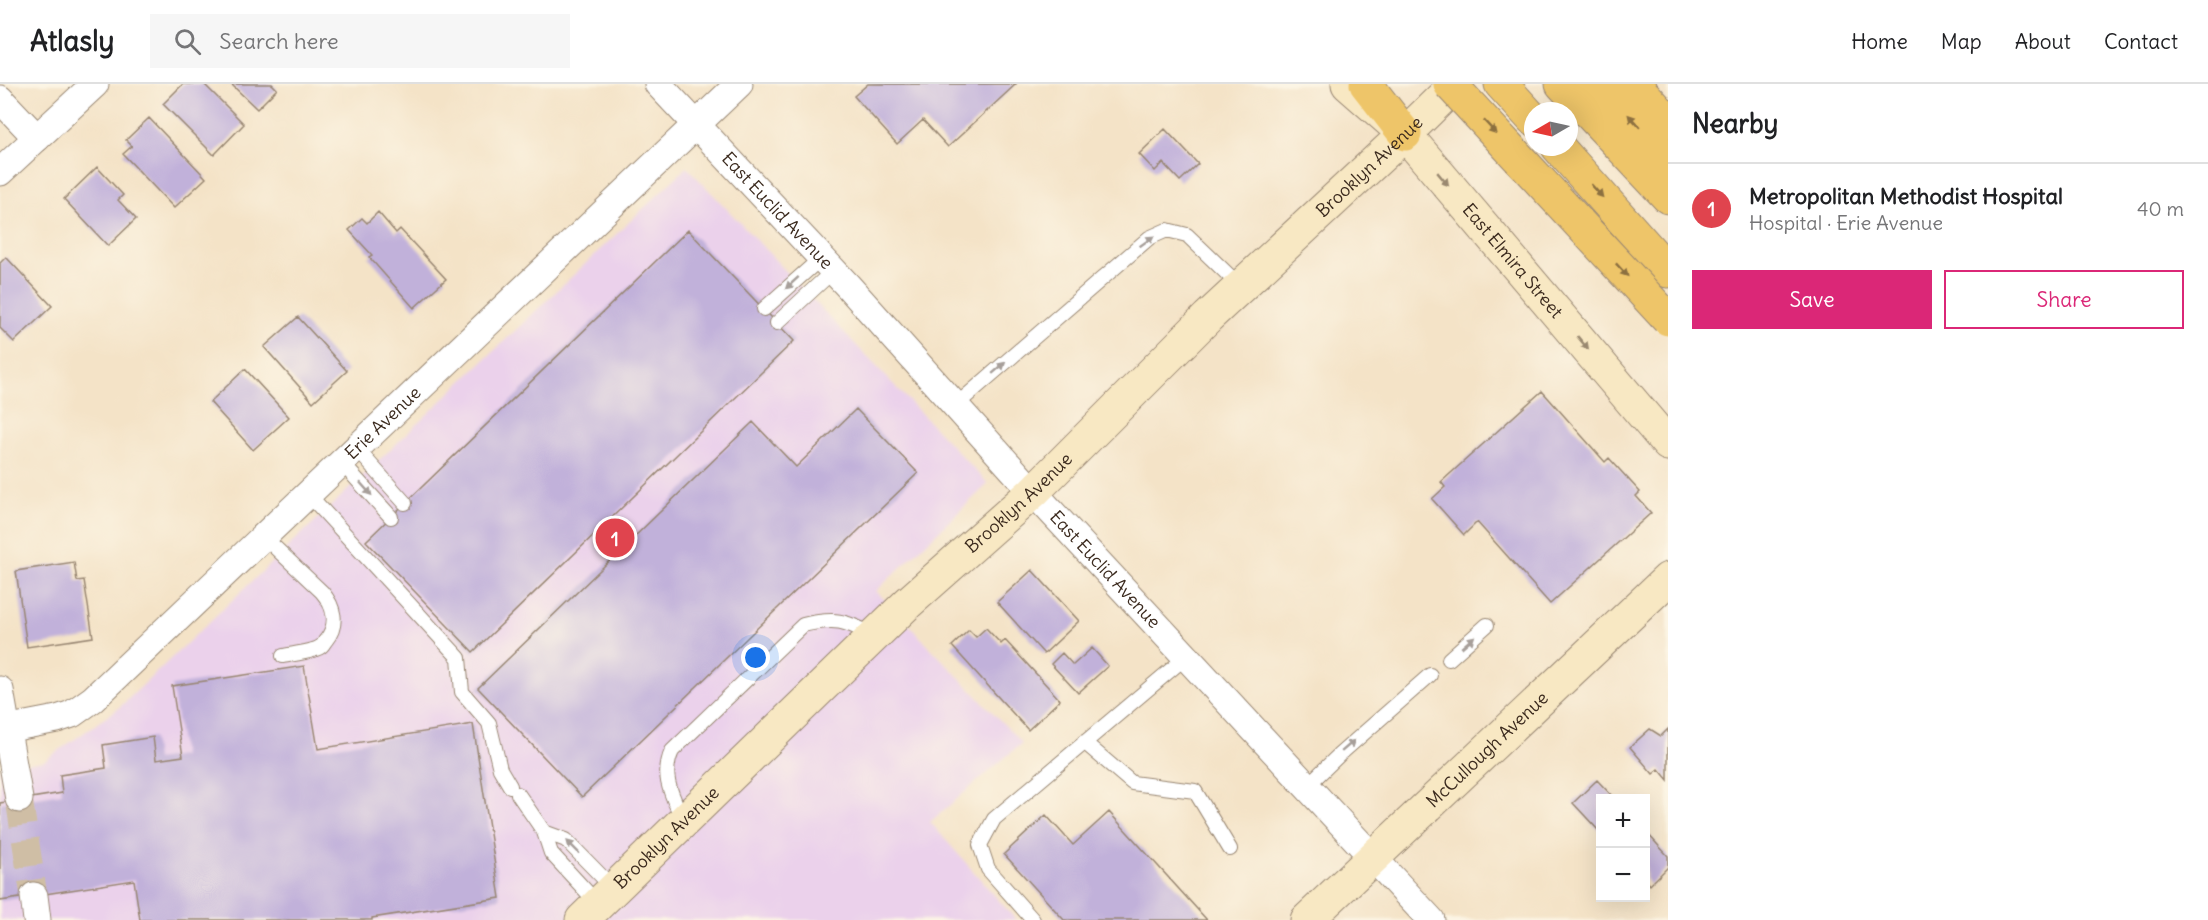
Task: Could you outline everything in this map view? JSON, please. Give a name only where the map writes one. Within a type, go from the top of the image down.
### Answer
[{"type":"highway","points":[[1366,84],[1405,134]]},
{"type":"highway","points":[[1501,84],[1524,109]]},
{"type":"highway","points":[[1562,84],[1668,197]]},
{"type":"highway","points":[[1599,84],[1668,159]]},
{"type":"highway","points":[[1634,84],[1668,121]]},
{"type":"highway","points":[[1453,85],[1668,319]]},
{"type":"highway","points":[[1566,156],[1668,271]]},
{"type":"main road","name":"East Elmira Street","points":[[1348,84],[1405,134],[1668,444]]},
{"type":"main road","name":"Brooklyn Avenue","points":[[598,904],[874,635],[1033,492],[1241,287],[1405,134],[1453,85]]},
{"type":"main road","name":"McCullough Avenue","points":[[1307,920],[1668,579]]},
{"type":"street","points":[[0,172],[95,84]]},
{"type":"street","name":"East Euclid Avenue","points":[[658,84],[827,264],[1033,492],[1431,920]]},
{"type":"street","name":"Erie Avenue","points":[[3,730],[72,714],[93,699],[739,84]]},
{"type":"street","points":[[0,99],[37,138]]},
{"type":"street","points":[[0,690],[3,730],[19,800]]},
{"type":"lane","points":[[955,406],[1149,238],[1167,230],[1187,235],[1241,287]]},
{"type":"lane","points":[[764,309],[827,264]]},
{"type":"lane","points":[[777,323],[827,264]]},
{"type":"lane","points":[[349,455],[405,503]]},
{"type":"lane","points":[[349,455],[391,517]]},
{"type":"lane","points":[[308,494],[459,658],[462,692],[489,723],[500,769],[544,832],[550,853],[598,904]]},
{"type":"lane","points":[[264,537],[322,592],[330,601],[334,612],[329,636],[320,647],[283,656]]},
{"type":"lane","points":[[683,821],[666,782],[667,763],[672,751],[803,625],[825,620],[844,621],[874,635]]},
{"type":"lane","points":[[1449,659],[1487,625]]},
{"type":"lane","points":[[1033,920],[988,869],[980,845],[994,819],[1186,657]]},
{"type":"lane","points":[[1306,787],[1430,675]]},
{"type":"lane","points":[[1084,742],[1132,783],[1195,791],[1230,849]]},
{"type":"lane","points":[[544,832],[566,840],[598,904]]},
{"type":"shaded area","points":[[687,167],[988,484],[876,591],[1022,743],[930,822],[1016,920],[0,920],[0,768],[44,761],[119,708]]},
{"type":"building","points":[[183,84],[204,84],[244,124],[214,155],[163,104]]},
{"type":"building","points":[[231,84],[272,84],[277,89],[257,109]]},
{"type":"building","points":[[868,84],[1016,84],[948,147],[923,120],[897,144],[854,96]]},
{"type":"building","points":[[149,118],[206,178],[174,208],[123,154],[132,146],[126,140]]},
{"type":"building","points":[[1165,129],[1198,164],[1180,181],[1163,163],[1155,171],[1139,154]]},
{"type":"building","points":[[97,167],[123,195],[118,200],[136,219],[108,246],[64,199]]},
{"type":"building","points":[[378,212],[396,233],[400,229],[446,279],[414,308],[369,257],[372,255],[349,230],[362,218],[367,223]]},
{"type":"building","points":[[688,230],[794,341],[473,652],[366,541]]},
{"type":"building","points":[[6,257],[52,306],[14,342],[0,328],[0,263]]},
{"type":"building","points":[[298,317],[347,371],[313,402],[264,347]]},
{"type":"building","points":[[245,369],[289,417],[253,450],[210,402]]},
{"type":"building","points":[[1542,391],[1605,462],[1609,458],[1640,492],[1636,496],[1651,513],[1550,604],[1477,522],[1464,535],[1432,499],[1445,487],[1441,482]]},
{"type":"building","points":[[856,409],[918,473],[582,797],[478,688],[753,422],[796,467]]},
{"type":"building","points":[[74,562],[77,581],[84,580],[93,637],[27,647],[16,571]]},
{"type":"building","points":[[1032,570],[1079,621],[1044,654],[997,602]]},
{"type":"building","points":[[986,628],[1001,644],[1005,640],[1060,700],[1028,730],[952,646],[969,630],[976,637]]},
{"type":"building","points":[[1092,648],[1108,666],[1078,693],[1051,664],[1062,653],[1073,665]]},
{"type":"building","points":[[304,666],[318,749],[473,724],[500,898],[372,918],[372,920],[140,920],[134,880],[0,901],[0,803],[62,793],[60,775],[106,768],[103,745],[153,737],[156,760],[183,756],[172,686]]},
{"type":"building","points":[[1650,729],[1661,736],[1668,729],[1668,780],[1659,769],[1653,774],[1630,747]]},
{"type":"building","points":[[1597,780],[1610,794],[1596,794],[1596,828],[1573,803]]},
{"type":"building","points":[[1109,812],[1207,920],[1064,920],[1004,854],[1046,815],[1073,845]]},
{"type":"building","points":[[1650,836],[1668,856],[1668,867],[1650,885]]},
{"type":"tunnel","points":[[19,799],[34,896]]},
{"type":"place","name":"Metropolitan Methodist Hospital","points":[[615,538]]}]
